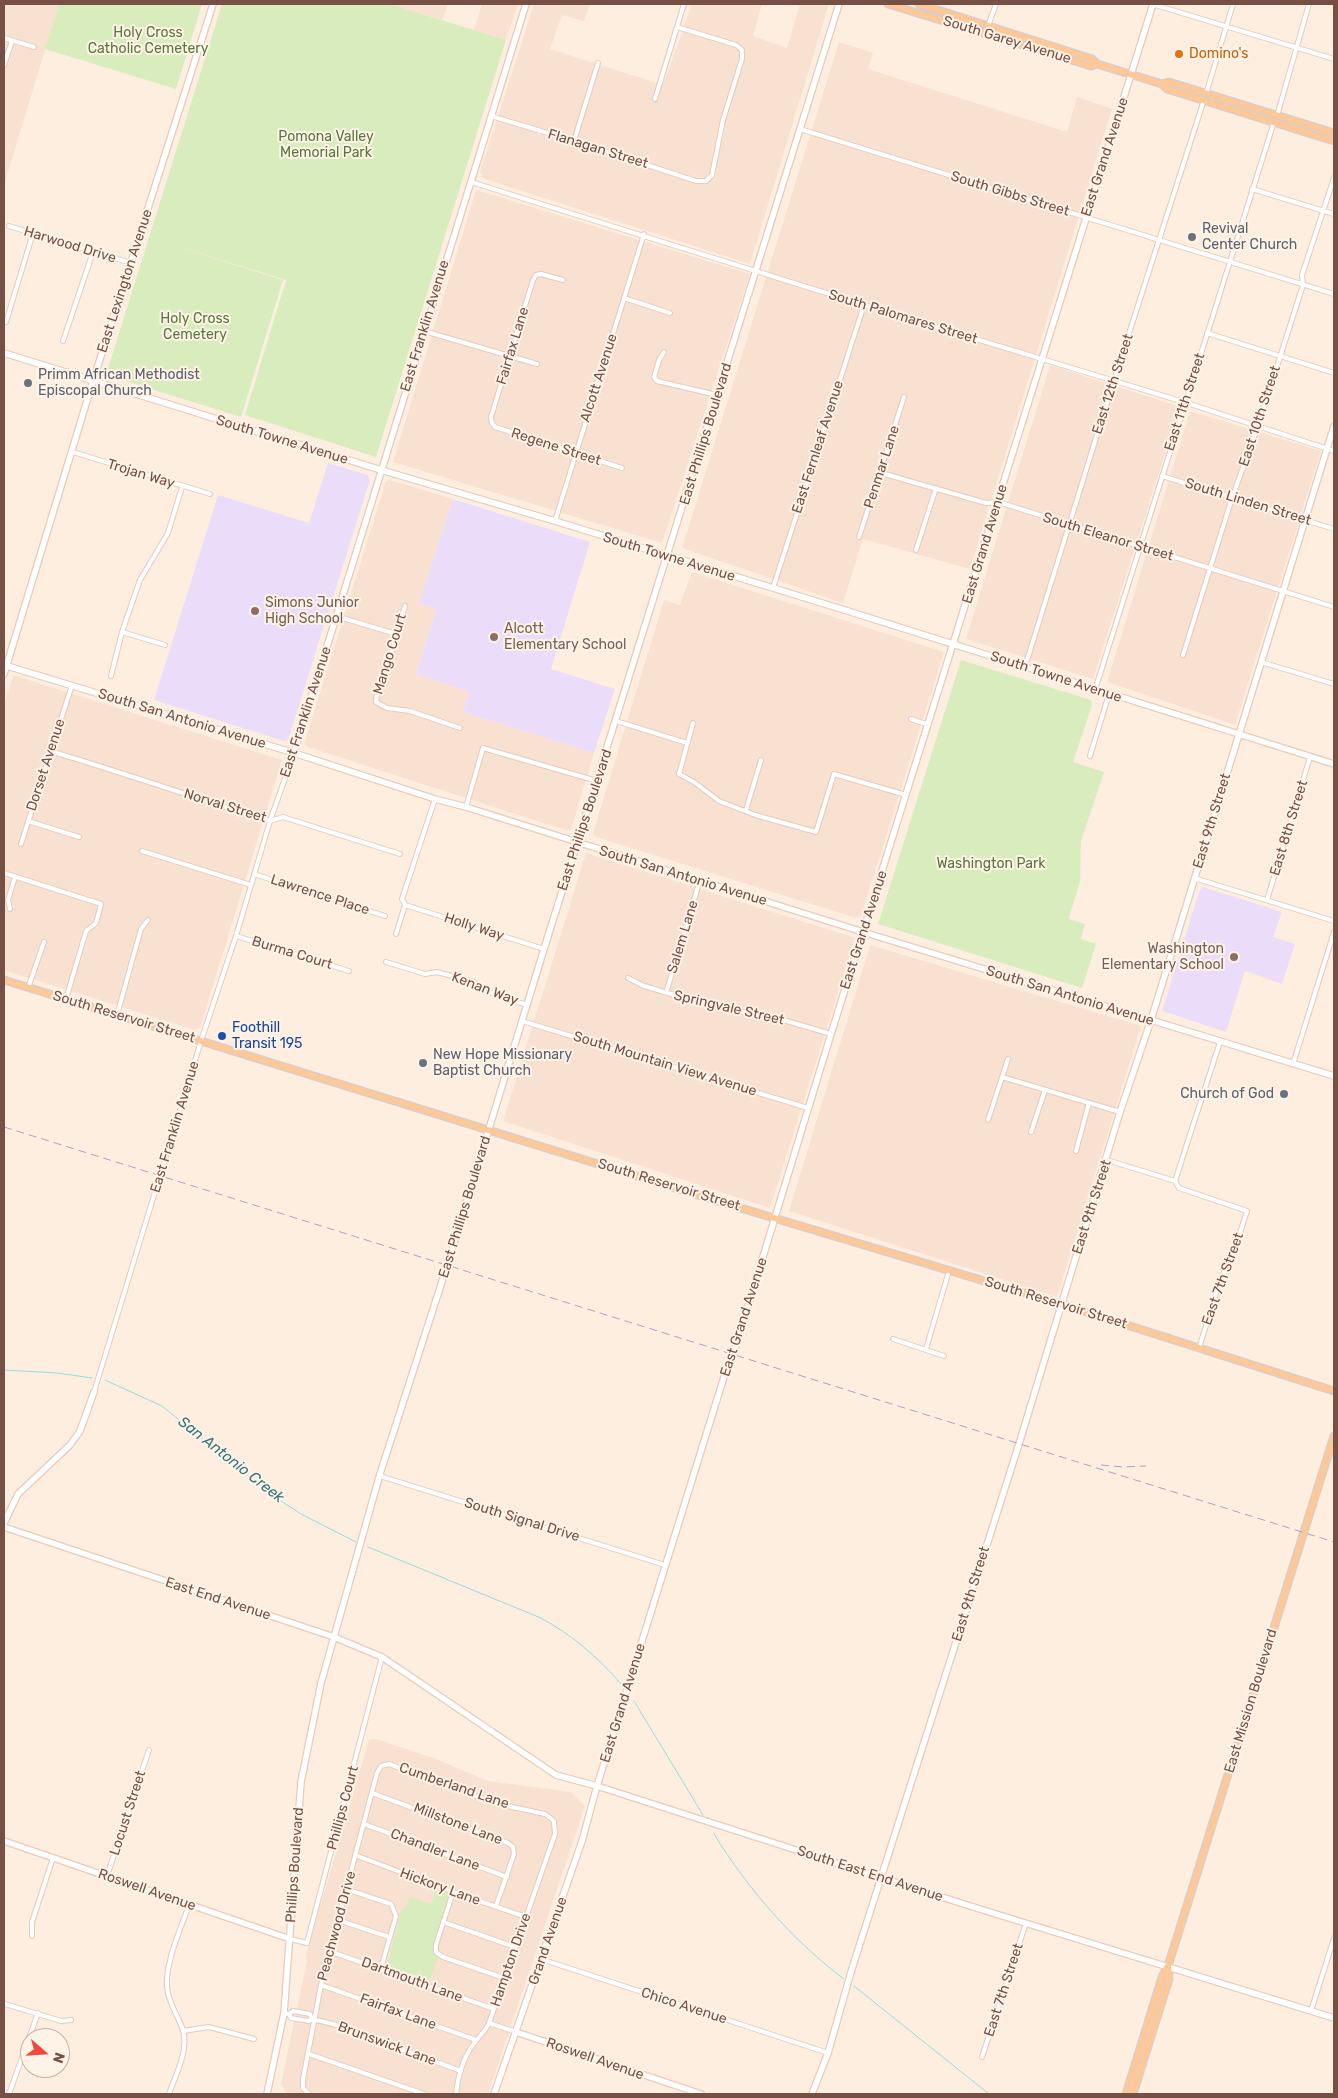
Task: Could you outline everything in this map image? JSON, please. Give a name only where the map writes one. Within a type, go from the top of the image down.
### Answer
[{"type":"main road","name":"South Garey Avenue","points":[[888,4],[1091,66],[1097,64]]},
{"type":"main road","name":"South Garey Avenue","points":[[918,4],[1092,59],[1097,64],[1162,84],[1169,82],[1205,97],[1276,119],[1334,134]]},
{"type":"main road","name":"South Garey Avenue","points":[[1276,119],[1334,141]]},
{"type":"main road","name":"South Reservoir Street","points":[[4,980],[774,1218],[1061,1304],[1334,1391]]},
{"type":"main road","name":"East Mission Boulevard","points":[[1126,2094],[1334,1436]]},
{"type":"main road","name":"East Mission Boulevard","points":[[1133,2094],[1168,1979],[1168,1966]]},
{"type":"street","name":"East Lexington Avenue","points":[[4,674],[93,381],[213,4]]},
{"type":"street","name":"East Franklin Avenue","points":[[94,1392],[201,1041],[236,936],[270,821],[294,753],[423,331],[526,4]]},
{"type":"street","points":[[655,99],[684,4]]},
{"type":"street","name":"East Phillips Boulevard","points":[[334,1637],[380,1476],[839,4]]},
{"type":"street","points":[[988,26],[996,4]]},
{"type":"street","points":[[1152,4],[1334,59]]},
{"type":"street","name":"East Grand Avenue","points":[[597,1786],[724,1377],[733,1355],[808,1108],[954,645],[1152,4]]},
{"type":"street","name":"East 12th Street","points":[[1025,667],[1233,4]]},
{"type":"street","name":"East 11th Street","points":[[1095,690],[1187,402],[1252,189],[1276,119],[1309,4]]},
{"type":"street","name":"Flanagan Street","points":[[490,116],[696,181],[706,181],[712,175],[722,120],[742,59],[742,50],[736,45],[677,27]]},
{"type":"street","points":[[4,38],[34,47]]},
{"type":"street","points":[[4,65],[12,41]]},
{"type":"street","points":[[574,141],[598,63]]},
{"type":"street","name":"South Gibbs Street","points":[[800,129],[1334,294]]},
{"type":"street","name":"East 10th Street","points":[[1183,654],[1232,498],[1258,426],[1279,355],[1303,285],[1302,275],[1334,178]]},
{"type":"street","name":"South Palomares Street","points":[[471,182],[644,234],[864,305],[1187,402],[1334,451]]},
{"type":"street","points":[[989,195],[990,188]]},
{"type":"street","points":[[1252,189],[1334,214]]},
{"type":"street","name":"Harwood Drive","points":[[8,226],[131,263]]},
{"type":"street","points":[[6,322],[33,233]]},
{"type":"street","name":"Alcott Avenue","points":[[554,521],[644,234]]},
{"type":"street","points":[[63,341],[92,252]]},
{"type":"street","name":"Fairfax Lane","points":[[492,423],[491,418],[533,280],[536,275],[541,274],[563,280]]},
{"type":"street","points":[[624,298],[670,313]]},
{"type":"street","name":"East Fernleaf Avenue","points":[[772,589],[864,305]]},
{"type":"street","points":[[423,331],[537,364]]},
{"type":"street","points":[[1207,333],[1334,372]]},
{"type":"street","points":[[664,352],[659,360],[654,377],[657,381],[717,395]]},
{"type":"street","name":"South Towne Avenue","points":[[4,353],[381,470],[554,521],[1334,764]]},
{"type":"street","name":"Penmar Lane","points":[[859,537],[904,397]]},
{"type":"street","name":"Regene Street","points":[[492,423],[495,427],[622,468]]},
{"type":"street","name":"East 9th Street","points":[[812,2094],[828,2053],[846,1988],[1019,1444],[1107,1160],[1120,1112],[1306,521],[1334,426]]},
{"type":"street","name":"Trojan Way","points":[[73,452],[182,487],[210,494]]},
{"type":"street","name":"South Eleanor Street","points":[[881,473],[986,503],[998,502],[1334,607]]},
{"type":"street","name":"South Linden Street","points":[[1162,476],[1334,529]]},
{"type":"street","points":[[111,676],[122,632],[140,580],[168,533],[182,487]]},
{"type":"street","points":[[916,550],[936,488]]},
{"type":"street","name":"Mango Court","points":[[405,606],[376,702],[387,708],[410,711],[460,728]]},
{"type":"street","points":[[336,616],[396,634]]},
{"type":"street","points":[[122,632],[165,645]]},
{"type":"street","points":[[1261,662],[1334,684]]},
{"type":"street","name":"South San Antonio Avenue","points":[[5,666],[294,753],[435,799],[466,807],[863,932],[1334,1076]]},
{"type":"street","name":"Dorset Avenue","points":[[21,844],[72,685]]},
{"type":"street","points":[[1090,756],[1109,694]]},
{"type":"street","points":[[911,719],[929,725]]},
{"type":"street","points":[[616,721],[687,743]]},
{"type":"street","points":[[693,723],[679,774],[694,782],[719,802],[746,810],[755,815],[816,832],[834,774],[906,795]]},
{"type":"street","points":[[466,807],[483,748],[597,781]]},
{"type":"street","name":"Norval Street","points":[[50,751],[129,774],[155,785],[270,821],[282,817],[400,854]]},
{"type":"street","name":"East 8th Street","points":[[1267,900],[1310,757]]},
{"type":"street","points":[[746,810],[761,760]]},
{"type":"street","points":[[396,934],[405,905],[402,899],[435,799]]},
{"type":"street","points":[[28,821],[80,837]]},
{"type":"street","name":"Lawrence Place","points":[[142,851],[251,885]]},
{"type":"street","points":[[4,873],[101,904],[96,923],[86,931],[66,999]]},
{"type":"street","name":"Lawrence Place","points":[[254,874],[385,916]]},
{"type":"street","points":[[10,909],[8,900],[15,877]]},
{"type":"street","points":[[1194,878],[1334,921]]},
{"type":"street","name":"Salem Lane","points":[[666,993],[700,880]]},
{"type":"street","name":"Holly Way","points":[[405,905],[544,949]]},
{"type":"street","points":[[117,1015],[141,929],[148,920]]},
{"type":"street","points":[[1293,1064],[1334,932]]},
{"type":"street","name":"Burma Court","points":[[236,936],[349,971]]},
{"type":"street","points":[[28,988],[44,942]]},
{"type":"street","name":"Kenan Way","points":[[386,962],[425,974],[437,972],[474,982],[482,990],[527,1005]]},
{"type":"street","name":"Springvale Street","points":[[628,978],[637,984],[666,993],[715,1006],[780,1019],[831,1034]]},
{"type":"street","name":"South Mountain View Avenue","points":[[522,1021],[808,1108]]},
{"type":"street","points":[[1107,1160],[1175,1181],[1220,1042]]},
{"type":"street","points":[[988,1120],[1008,1059]]},
{"type":"street","points":[[1002,1076],[1120,1112]]},
{"type":"street","points":[[1032,1132],[1045,1090]]},
{"type":"street","points":[[1076,1150],[1089,1103]]},
{"type":"street","name":"East 7th Street","points":[[1175,1181],[1178,1188],[1247,1211],[1232,1258],[1221,1278],[1199,1348]]},
{"type":"street","points":[[926,1349],[949,1271]]},
{"type":"street","points":[[893,1339],[944,1356]]},
{"type":"street","points":[[4,1523],[18,1494],[70,1445],[80,1431],[94,1392]]},
{"type":"street","name":"South Signal Drive","points":[[380,1476],[665,1565]]},
{"type":"street","name":"East End Avenue","points":[[4,1527],[334,1637],[382,1656],[426,1685]]},
{"type":"street","name":"Phillips Boulevard","points":[[267,2094],[286,2014],[301,1782],[319,1692],[334,1637]]},
{"type":"street","name":"Phillips Court","points":[[290,1939],[307,1943],[382,1656]]},
{"type":"street","name":"South East End Avenue","points":[[426,1685],[556,1775],[597,1786],[882,1878],[1334,2018]]},
{"type":"street","name":"Locust Street","points":[[107,1876],[149,1750]]},
{"type":"street","name":"Cumberland Lane","points":[[381,1766],[396,1765],[498,1804],[545,1814],[554,1821]]},
{"type":"street","name":"Peachwood Drive","points":[[309,2094],[303,2088],[303,2079],[309,2054],[313,2019],[376,1773],[381,1766]]},
{"type":"street","name":"Grand Avenue","points":[[494,2094],[582,1841],[597,1786]]},
{"type":"street","name":"Millstone Lane","points":[[372,1793],[508,1843],[513,1847],[514,1854],[496,1906]]},
{"type":"street","name":"Hampton Drive","points":[[456,2094],[467,2054],[489,2023],[555,1834],[554,1821]]},
{"type":"street","name":"Chandler Lane","points":[[364,1824],[507,1877]]},
{"type":"street","name":"Roswell Avenue","points":[[4,1842],[290,1939]]},
{"type":"street","name":"Hickory Lane","points":[[355,1856],[526,1917]]},
{"type":"street","points":[[32,1936],[32,1922],[53,1858]]},
{"type":"street","points":[[346,1889],[391,1904],[396,1916],[381,1968]]},
{"type":"street","points":[[453,1892],[436,1952],[443,1957],[504,1978]]},
{"type":"street","points":[[169,2094],[181,2060],[183,2032],[170,2004],[166,1986],[170,1963],[189,1905]]},
{"type":"street","points":[[338,1920],[389,1938]]},
{"type":"street","points":[[443,1922],[515,1947]]},
{"type":"street","name":"East 7th Street","points":[[982,2057],[1026,1923]]},
{"type":"street","points":[[1311,2011],[1334,1938]]},
{"type":"street","name":"Dartmouth Lane","points":[[329,1951],[494,2009]]},
{"type":"street","name":"Chico Avenue","points":[[541,1959],[828,2053]]},
{"type":"street","name":"Fairfax Lane","points":[[321,1984],[476,2040]]},
{"type":"street","points":[[5,2004],[61,2021],[71,2020]]},
{"type":"street","points":[[9,2094],[38,2013]]},
{"type":"street","name":"Brunswick Lane","points":[[286,2014],[292,2018],[310,2021],[313,2019],[333,2024],[461,2071]]},
{"type":"street","name":"Roswell Avenue","points":[[489,2023],[701,2094]]},
{"type":"street","points":[[183,2032],[209,2027],[254,2039]]},
{"type":"street","points":[[309,2054],[424,2094]]},
{"type":"shaded area","points":[[4,4],[59,4],[4,185]]},
{"type":"shaded area","points":[[390,4],[448,4],[442,20]]},
{"type":"shaded area","points":[[482,4],[518,4],[506,40],[474,30]]},
{"type":"shaded area","points":[[534,4],[590,4],[584,21],[562,15],[550,49],[663,85],[692,4],[762,4],[753,36],[787,48],[800,4],[829,4],[750,264],[484,179],[480,172]]},
{"type":"shaded area","points":[[839,42],[873,53],[868,69],[1067,132],[1077,97],[1112,109],[970,569],[863,539],[843,603],[682,548]]},
{"type":"shaded area","points":[[476,190],[750,274],[662,543],[393,462]]},
{"type":"shaded area","points":[[1050,365],[1180,407],[1093,679],[966,639]]},
{"type":"shaded area","points":[[1190,411],[1321,451],[1235,725],[1107,682]]},
{"type":"shaded area","name":"Simons Junior High School","points":[[328,463],[368,475],[370,480],[288,740],[284,741],[154,700],[218,495],[309,523]]},
{"type":"shaded area","points":[[390,480],[453,499],[419,603],[436,610],[416,674],[469,692],[463,712],[594,753],[571,830],[565,830],[308,747],[304,744],[386,481]]},
{"type":"shaded area","name":"Alcott Elementary School","points":[[453,499],[590,542],[551,669],[615,689],[594,753],[463,712],[469,692],[416,674],[436,610],[419,603]]},
{"type":"shaded area","points":[[692,572],[944,652],[861,916],[856,918],[596,837],[593,833],[664,600],[680,605]]},
{"type":"shaded area","points":[[13,675],[282,760],[200,1028],[195,1030],[4,970],[4,706]]},
{"type":"shaded area","points":[[586,853],[855,938],[770,1208],[503,1121]]},
{"type":"shaded area","name":"Washington Elementary School","points":[[1203,887],[1282,912],[1273,937],[1295,944],[1282,984],[1245,971],[1226,1032],[1162,1011],[1199,892]]},
{"type":"shaded area","points":[[870,945],[1141,1026],[1057,1297],[789,1211]]},
{"type":"shaded area","points":[[376,1739],[436,1759],[488,1781],[571,1792],[585,1806],[488,2094],[287,2094],[281,2084],[307,1961],[306,1955],[369,1740]]},
{"type":"green space","name":"Holy Cross Catholic Cemetery","points":[[59,4],[202,4],[176,89],[45,49]]},
{"type":"green space","name":"Pomona Valley Memorial Park","points":[[222,4],[390,4],[506,40],[376,457],[245,415],[286,280],[160,241],[283,280],[241,417],[106,375]]},
{"type":"green space","name":"Washington Park","points":[[961,660],[1091,700],[1092,705],[1073,762],[1104,772],[1081,841],[1080,882],[1069,917],[1069,919],[1085,924],[1081,939],[1096,944],[1082,988],[878,924]]},
{"type":"green space","points":[[436,1890],[450,1894],[433,1948],[434,1954],[438,1957],[430,1980],[387,1966],[401,1910],[405,1908],[410,1897],[431,1904]]},
{"type":"waterway","name":"San Antonio Creek","points":[[4,1370],[57,1373],[92,1378]]},
{"type":"waterway","name":"San Antonio Creek","points":[[105,1380],[162,1406],[272,1495],[301,1514],[356,1542]]},
{"type":"waterway","name":"San Antonio Creek","points":[[368,1547],[541,1618],[584,1647],[621,1684]]},
{"type":"waterway","name":"San Antonio Creek","points":[[634,1701],[703,1815]]},
{"type":"waterway","name":"San Antonio Creek","points":[[714,1834],[741,1874],[772,1912],[807,1948],[844,1979]]},
{"type":"waterway","name":"San Antonio Creek","points":[[854,1986],[989,2094]]},
{"type":"railway","points":[[4,1127],[1334,1542]]},
{"type":"railway","points":[[1101,1465],[1123,1467],[1146,1466]]},
{"type":"place","name":"Domino's","points":[[1179,54]]},
{"type":"place","name":"Revival Center Church","points":[[1192,237]]},
{"type":"place","name":"Primm African Methodist Episcopal Church","points":[[28,383]]},
{"type":"place","name":"Simons Junior High School","points":[[255,611]]},
{"type":"place","name":"Alcott Elementary School","points":[[494,637]]},
{"type":"place","name":"Washington Elementary School","points":[[1234,957]]},
{"type":"place","name":"Foothill Transit 195","points":[[222,1036]]},
{"type":"place","name":"New Hope Missionary Baptist Church","points":[[423,1063]]},
{"type":"place","name":"Church of God","points":[[1284,1094]]},
{"type":"park label","name":"Holy Cross Cemetery","points":[[195,328]]}]
